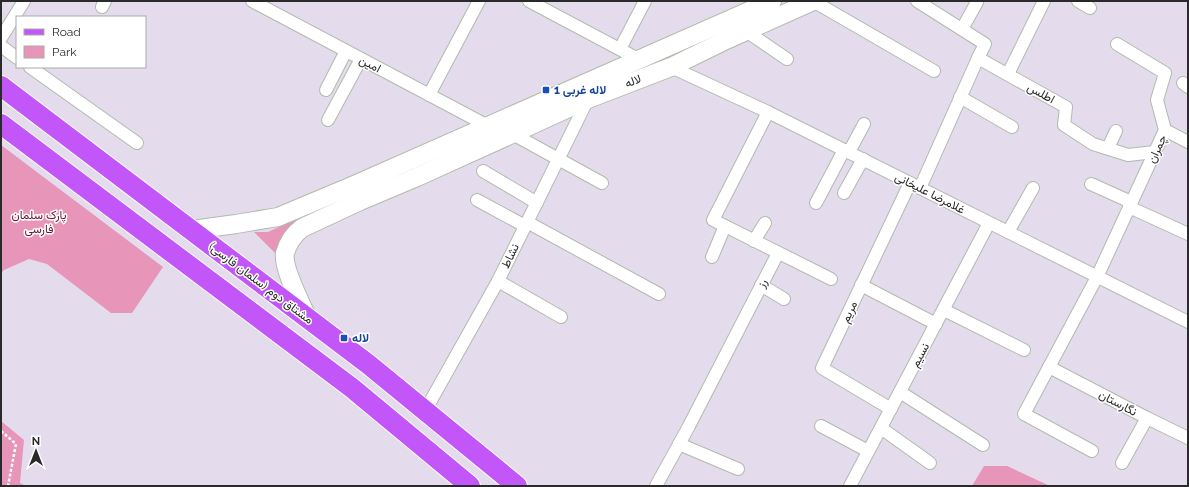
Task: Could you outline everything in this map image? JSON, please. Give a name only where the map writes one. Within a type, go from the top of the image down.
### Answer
[{"type":"main road","name":"لاله","points":[[192,230],[278,216],[356,193],[492,143],[588,98],[671,67],[772,1]]},
{"type":"main road","name":"لاله","points":[[307,317],[291,282],[284,254],[289,242],[296,233],[356,193],[488,126],[640,60],[722,33],[746,31],[813,1]]},
{"type":"main road","name":"مشتاق دوم (سلمان فارسی)","points":[[1,86],[368,364],[517,486]]},
{"type":"main road","points":[[1,124],[352,388],[470,486]]},
{"type":"street","points":[[1,38],[24,1]]},
{"type":"street","name":"امین","points":[[252,1],[488,126]]},
{"type":"street","points":[[429,95],[479,1]]},
{"type":"street","points":[[529,1],[640,60]]},
{"type":"street","points":[[620,49],[645,1]]},
{"type":"street","points":[[813,1],[934,71]]},
{"type":"street","points":[[915,185],[960,98],[985,44],[917,1]]},
{"type":"street","points":[[1008,74],[1044,1]]},
{"type":"street","points":[[1078,1],[1090,8]]},
{"type":"street","points":[[962,29],[977,2]]},
{"type":"street","points":[[746,31],[788,59]]},
{"type":"street","name":"چمران","points":[[1097,277],[1165,130],[1156,100],[1165,73],[1117,44]]},
{"type":"street","points":[[1,46],[16,57]]},
{"type":"street","points":[[326,90],[346,51]]},
{"type":"street","name":"اطلس","points":[[978,58],[1066,107],[1064,125],[1093,144],[1128,154],[1155,152]]},
{"type":"street","points":[[328,120],[361,59]]},
{"type":"street","name":"غلامرضا علیخانی","points":[[671,67],[768,112],[1188,322]]},
{"type":"street","points":[[31,68],[137,143]]},
{"type":"street","name":"نشاط","points":[[425,410],[498,281],[588,98]]},
{"type":"street","points":[[960,98],[1012,127]]},
{"type":"street","points":[[768,112],[713,220],[831,279]]},
{"type":"street","points":[[816,203],[846,151],[864,124]]},
{"type":"street","points":[[1165,130],[1188,142]]},
{"type":"street","points":[[1108,148],[1116,131]]},
{"type":"street","points":[[520,138],[602,183]]},
{"type":"street","points":[[844,193],[863,159]]},
{"type":"street","points":[[483,171],[537,203]]},
{"type":"street","points":[[1091,184],[1188,234]]},
{"type":"street","name":"مریم","points":[[890,409],[822,368],[861,285],[915,185]]},
{"type":"street","points":[[1008,232],[1033,188]]},
{"type":"street","points":[[477,200],[659,294]]},
{"type":"street","points":[[754,241],[766,223]]},
{"type":"street","name":"نسیم","points":[[850,486],[989,223]]},
{"type":"street","points":[[712,257],[725,226]]},
{"type":"street","name":"رز","points":[[656,486],[778,253]]},
{"type":"street","points":[[1092,451],[1024,414],[1097,277]]},
{"type":"street","points":[[498,281],[561,317]]},
{"type":"street","points":[[761,285],[784,298]]},
{"type":"street","points":[[861,285],[936,324]]},
{"type":"street","points":[[944,310],[1024,350]]},
{"type":"street","name":"نگارستان","points":[[1049,367],[1188,438]]},
{"type":"street","points":[[900,392],[983,445]]},
{"type":"street","points":[[1122,462],[1147,418]]},
{"type":"street","points":[[821,426],[868,451]]},
{"type":"street","points":[[881,428],[930,463]]},
{"type":"street","points":[[679,444],[738,469]]},
{"type":"path","points":[[1,431],[16,444],[8,486]]},
{"type":"green space","name":"پارک سلمان فارسی","points":[[1,145],[163,267],[132,313],[111,313],[47,264],[29,259],[4,270],[1,273]]},
{"type":"green space","points":[[347,195],[281,259],[254,232],[268,232]]},
{"type":"green space","points":[[1,421],[24,440],[20,483],[26,486],[1,486]]},
{"type":"green space","points":[[984,466],[1007,466],[1050,486],[972,486]]},
{"type":"place","name":"لاله غربی 1","points":[[546,90]]},
{"type":"place","name":"لاله","points":[[344,338]]}]
